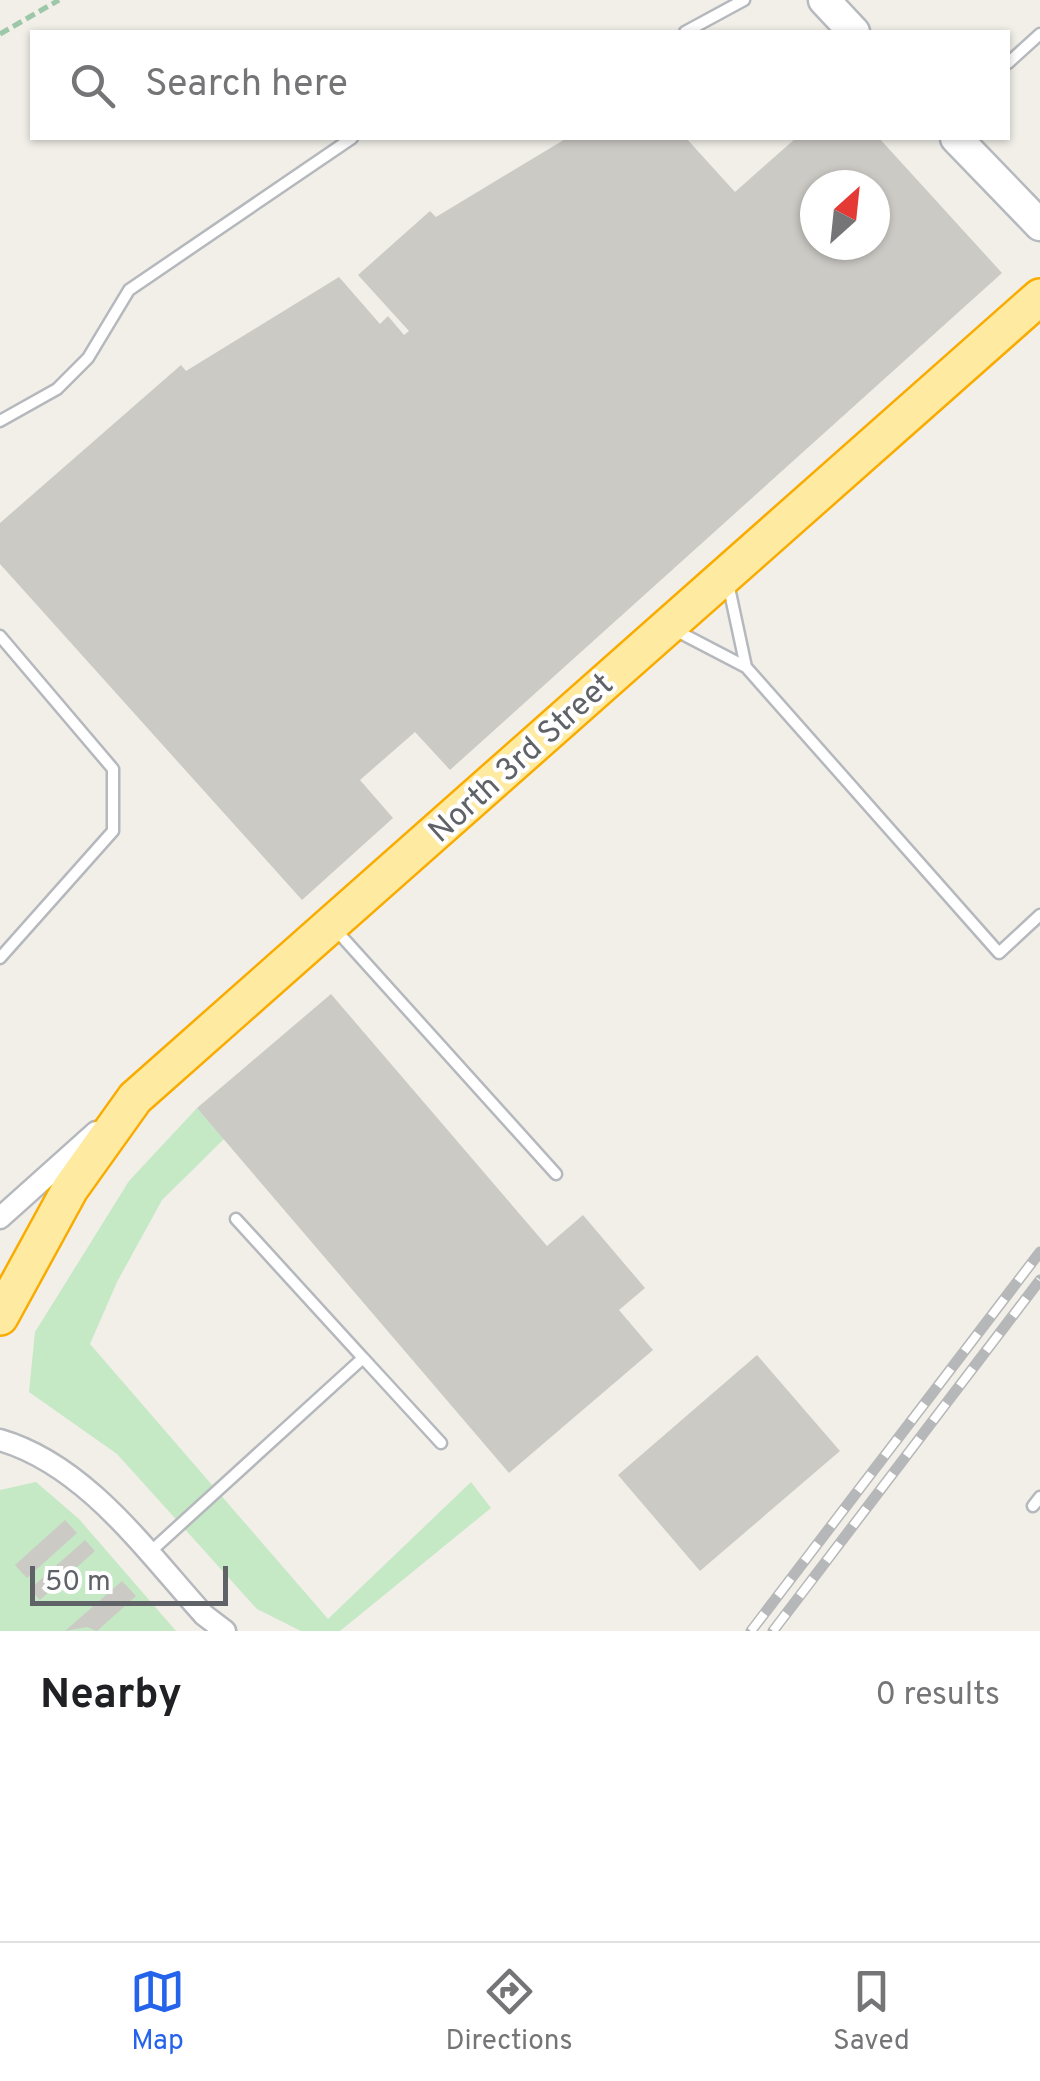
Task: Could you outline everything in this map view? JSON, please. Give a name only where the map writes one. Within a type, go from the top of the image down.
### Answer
[{"type":"highway","name":"North 3rd Street","points":[[135,1098],[1040,297]]},
{"type":"highway","points":[[0,1316],[70,1189],[135,1098]]},
{"type":"main road","points":[[824,0],[852,30]]},
{"type":"main road","points":[[958,140],[1040,224]]},
{"type":"street","name":"North 3rd Street","points":[[0,1218],[135,1098]]},
{"type":"street","points":[[0,1440],[18,1445],[78,1482],[204,1615],[225,1631]]},
{"type":"lane","points":[[689,30],[744,0]]},
{"type":"lane","points":[[1010,61],[1040,34]]},
{"type":"lane","points":[[0,421],[57,390],[88,358],[129,290],[349,140]]},
{"type":"lane","points":[[726,574],[746,667]]},
{"type":"lane","points":[[668,626],[746,667],[999,953],[1040,916]]},
{"type":"lane","points":[[0,636],[113,769],[113,831],[0,958]]},
{"type":"lane","points":[[331,925],[556,1174]]},
{"type":"lane","points":[[236,1218],[441,1443]]},
{"type":"lane","points":[[148,1554],[363,1358]]},
{"type":"path","points":[[0,34],[60,0]]},
{"type":"green space","points":[[197,1108],[224,1139],[162,1200],[117,1282],[90,1344],[328,1619],[471,1482],[491,1508],[340,1631],[301,1631],[257,1609],[117,1454],[29,1392],[35,1332],[129,1181]]},
{"type":"green space","points":[[36,1482],[79,1519],[176,1631],[0,1631],[0,1490]]},
{"type":"building","points":[[564,140],[688,140],[735,192],[794,140],[881,140],[1002,273],[450,770],[415,732],[360,780],[393,818],[302,900],[0,564],[0,523],[181,365],[186,371],[339,277],[380,324],[388,316],[404,335],[409,331],[358,275],[430,211],[436,217]]},
{"type":"building","points":[[331,994],[547,1246],[583,1215],[645,1288],[619,1310],[653,1350],[509,1473],[197,1108]]},
{"type":"building","points":[[757,1355],[840,1451],[700,1571],[618,1475]]},
{"type":"building","points":[[65,1520],[77,1533],[27,1578],[15,1565]]},
{"type":"building","points":[[85,1540],[95,1551],[40,1600],[30,1589]]},
{"type":"building","points":[[122,1581],[136,1596],[97,1631],[87,1627],[65,1631]]},
{"type":"railway","points":[[751,1631],[1040,1252]]},
{"type":"railway","points":[[773,1631],[1040,1280]]}]
